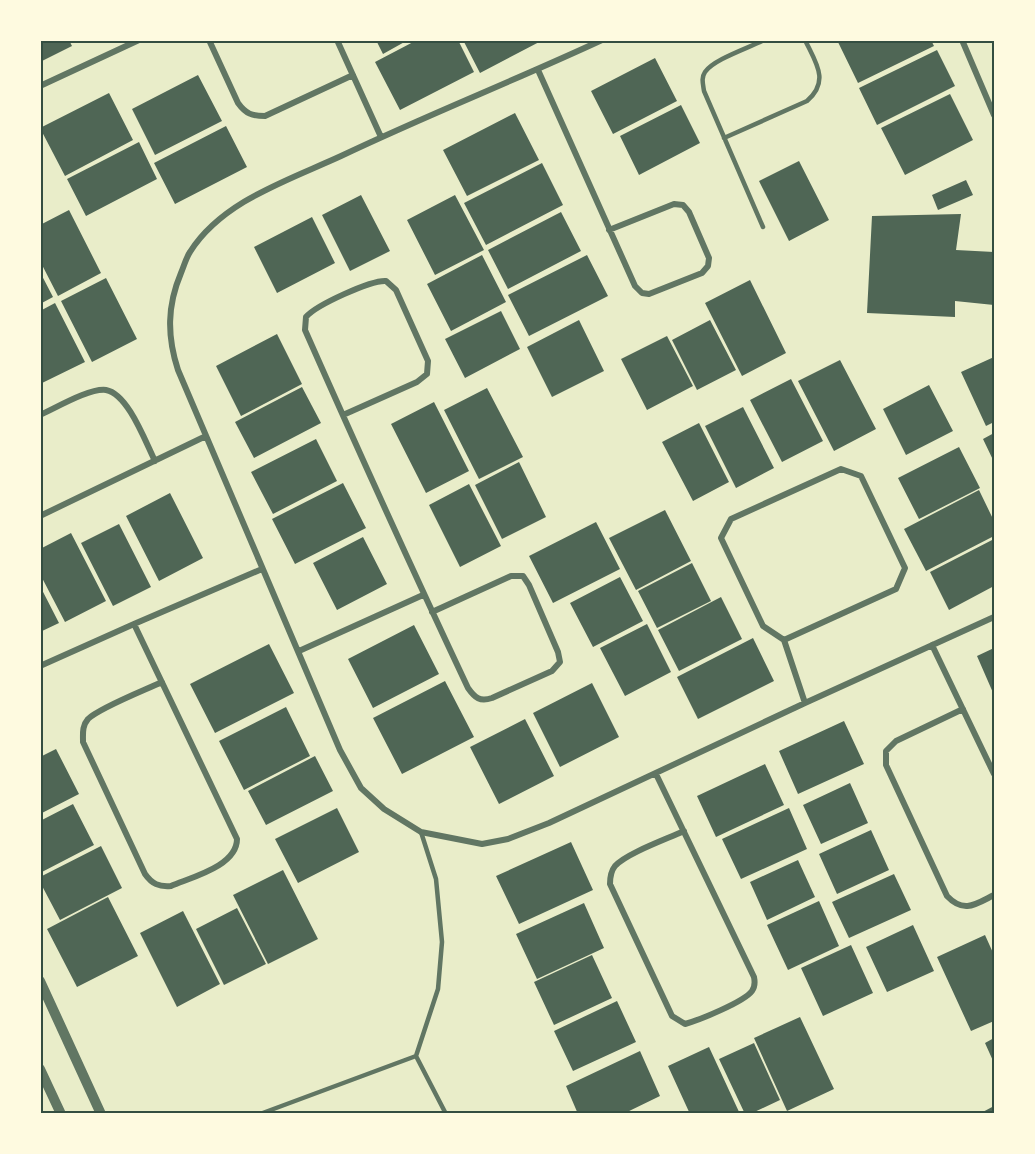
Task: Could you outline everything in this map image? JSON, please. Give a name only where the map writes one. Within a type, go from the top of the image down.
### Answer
[{"type":"street","points":[[40,86],[139,40]]},
{"type":"street","points":[[209,40],[238,103],[251,116],[265,116],[352,75]]},
{"type":"street","points":[[337,40],[381,137]]},
{"type":"street","points":[[602,40],[381,137],[250,199],[215,223],[190,252],[173,291],[169,318],[171,348],[178,370],[340,750],[361,788],[384,809],[421,832],[482,844],[508,839],[549,824],[994,617]]},
{"type":"street","points":[[962,40],[994,115]]},
{"type":"street","points":[[538,70],[609,230],[635,286],[642,293],[649,294],[702,273],[708,266],[709,258],[689,212],[683,205],[674,204],[609,230]]},
{"type":"street","points":[[343,415],[417,382],[427,374],[428,361],[396,290],[386,281],[374,282],[316,308],[306,317],[305,330],[423,595],[468,688],[478,699],[485,701],[552,671],[560,662],[523,576],[511,576],[432,612]]},
{"type":"street","points":[[40,415],[87,393],[104,390],[117,395],[126,404],[155,461]]},
{"type":"street","points":[[40,516],[206,436]]},
{"type":"street","points":[[784,640],[896,589],[904,568],[861,476],[841,469],[731,519],[721,538],[763,626],[784,640],[805,703]]},
{"type":"street","points":[[40,666],[262,569]]},
{"type":"street","points":[[299,651],[423,595]]},
{"type":"street","points":[[134,624],[162,682],[237,839],[235,851],[224,863],[171,886],[162,887],[145,874],[83,742],[82,733],[84,726],[96,713],[162,682]]},
{"type":"street","points":[[932,645],[994,774]]},
{"type":"street","points":[[963,709],[896,741],[886,751],[886,765],[947,896],[958,906],[964,907],[974,905],[994,895]]},
{"type":"street","points":[[656,774],[684,831],[754,977],[755,985],[744,998],[697,1021],[685,1024],[672,1016],[610,884],[613,867],[684,831]]},
{"type":"street","points":[[40,981],[101,1113]]},
{"type":"street","points":[[40,1069],[61,1113]]},
{"type":"lane","points":[[763,227],[704,91],[702,78],[706,71],[715,64],[764,40]]},
{"type":"lane","points":[[724,138],[807,101],[816,93],[820,80],[819,71],[805,40]]},
{"type":"lane","points":[[421,832],[436,879],[442,942],[438,988],[416,1056],[446,1113]]},
{"type":"lane","points":[[260,1113],[416,1056]]},
{"type":"building","points":[[40,40],[69,40],[72,46],[40,62]]},
{"type":"building","points":[[376,40],[408,40],[383,54]]},
{"type":"building","points":[[417,40],[458,40],[474,72],[400,110],[375,62]]},
{"type":"building","points":[[463,40],[543,40],[480,73]]},
{"type":"building","points":[[837,40],[931,40],[934,46],[858,83]]},
{"type":"building","points":[[937,50],[955,86],[877,125],[859,88]]},
{"type":"building","points":[[655,58],[677,101],[613,134],[591,91]]},
{"type":"building","points":[[198,75],[222,121],[155,155],[132,109]]},
{"type":"building","points":[[109,93],[133,140],[65,176],[40,128]]},
{"type":"building","points":[[950,94],[973,140],[905,175],[881,128]]},
{"type":"building","points":[[681,105],[700,143],[639,175],[620,136]]},
{"type":"building","points":[[515,113],[539,160],[467,196],[443,150]]},
{"type":"building","points":[[226,126],[247,167],[175,204],[154,163]]},
{"type":"building","points":[[139,142],[157,179],[86,216],[67,179]]},
{"type":"building","points":[[799,161],[829,220],[789,241],[759,181]]},
{"type":"building","points":[[542,163],[563,205],[486,245],[464,203]]},
{"type":"building","points":[[966,180],[973,195],[938,210],[932,195]]},
{"type":"building","points":[[361,195],[390,251],[350,271],[322,215]]},
{"type":"building","points":[[455,195],[484,250],[435,275],[407,220]]},
{"type":"building","points":[[69,210],[101,273],[58,296],[40,261],[40,225]]},
{"type":"building","points":[[561,212],[581,251],[508,289],[488,250]]},
{"type":"building","points":[[961,214],[956,250],[994,252],[994,305],[955,301],[955,317],[867,313],[872,216]]},
{"type":"building","points":[[312,217],[335,263],[277,293],[254,247]]},
{"type":"building","points":[[482,255],[506,302],[451,331],[427,284]]},
{"type":"building","points":[[587,255],[608,296],[529,336],[508,295]]},
{"type":"building","points":[[40,272],[53,297],[40,304]]},
{"type":"building","points":[[106,278],[137,339],[92,362],[61,301]]},
{"type":"building","points":[[750,280],[786,353],[742,376],[705,303]]},
{"type":"building","points":[[55,303],[85,362],[40,384],[40,311]]},
{"type":"building","points":[[501,311],[520,349],[465,378],[445,339]]},
{"type":"building","points":[[579,320],[604,371],[552,397],[527,347]]},
{"type":"building","points":[[710,320],[736,370],[697,390],[672,340]]},
{"type":"building","points":[[277,334],[302,384],[241,416],[216,366]]},
{"type":"building","points":[[667,336],[693,386],[647,410],[621,359]]},
{"type":"building","points":[[994,357],[994,422],[986,426],[961,372]]},
{"type":"building","points":[[840,360],[876,429],[834,451],[798,381]]},
{"type":"building","points":[[791,379],[823,441],[782,462],[750,400]]},
{"type":"building","points":[[929,385],[953,431],[906,455],[883,409]]},
{"type":"building","points":[[302,387],[321,423],[254,458],[235,422]]},
{"type":"building","points":[[487,388],[523,457],[479,479],[444,410]]},
{"type":"building","points":[[434,402],[469,471],[426,493],[391,424]]},
{"type":"building","points":[[743,407],[774,468],[736,488],[705,426]]},
{"type":"building","points":[[699,423],[729,482],[693,501],[662,442]]},
{"type":"building","points":[[994,433],[994,462],[983,439]]},
{"type":"building","points":[[316,439],[337,481],[273,514],[251,472]]},
{"type":"building","points":[[959,447],[980,488],[919,519],[898,478]]},
{"type":"building","points":[[519,462],[546,517],[502,539],[475,485]]},
{"type":"building","points":[[343,483],[366,528],[295,564],[272,519]]},
{"type":"building","points":[[469,484],[501,546],[460,567],[429,505]]},
{"type":"building","points":[[979,490],[994,521],[994,536],[926,571],[904,529]]},
{"type":"building","points":[[170,493],[203,558],[159,581],[126,516]]},
{"type":"building","points":[[665,510],[691,561],[636,590],[609,538]]},
{"type":"building","points":[[596,522],[620,569],[553,603],[529,556]]},
{"type":"building","points":[[119,524],[151,587],[113,606],[81,543]]},
{"type":"building","points":[[71,533],[106,601],[65,622],[40,574],[40,549]]},
{"type":"building","points":[[363,537],[387,584],[337,610],[313,563]]},
{"type":"building","points":[[994,539],[994,586],[949,610],[930,572]]},
{"type":"building","points":[[692,563],[711,601],[657,628],[638,591]]},
{"type":"building","points":[[620,577],[643,621],[593,647],[570,603]]},
{"type":"building","points":[[40,586],[59,623],[40,632]]},
{"type":"building","points":[[721,597],[742,639],[679,671],[658,630]]},
{"type":"building","points":[[647,624],[671,672],[625,696],[600,648]]},
{"type":"building","points":[[414,625],[439,674],[373,708],[348,659]]},
{"type":"building","points":[[753,638],[774,681],[698,719],[677,677]]},
{"type":"building","points":[[269,644],[294,693],[215,733],[190,684]]},
{"type":"building","points":[[994,648],[994,695],[977,656]]},
{"type":"building","points":[[445,681],[474,737],[402,774],[373,718]]},
{"type":"building","points":[[592,683],[619,737],[560,767],[533,713]]},
{"type":"building","points":[[286,707],[310,756],[244,790],[219,741]]},
{"type":"building","points":[[525,719],[554,776],[499,804],[470,747]]},
{"type":"building","points":[[844,721],[864,764],[798,794],[779,751]]},
{"type":"building","points":[[56,749],[79,794],[40,814],[40,757]]},
{"type":"building","points":[[315,756],[333,791],[266,825],[248,791]]},
{"type":"building","points":[[765,764],[784,805],[716,837],[697,796]]},
{"type":"building","points":[[850,783],[868,823],[821,844],[803,805]]},
{"type":"building","points":[[73,804],[94,845],[40,873],[40,821]]},
{"type":"building","points":[[337,808],[359,852],[298,883],[275,839]]},
{"type":"building","points":[[789,808],[807,849],[741,879],[722,839]]},
{"type":"building","points":[[871,830],[889,870],[837,894],[819,854]]},
{"type":"building","points":[[571,842],[593,890],[519,924],[496,876]]},
{"type":"building","points":[[101,846],[122,888],[60,920],[40,882],[40,877]]},
{"type":"building","points":[[798,860],[815,897],[767,920],[750,882]]},
{"type":"building","points":[[283,870],[318,939],[268,964],[233,895]]},
{"type":"building","points":[[894,874],[911,910],[849,938],[832,902]]},
{"type":"building","points":[[108,897],[138,956],[77,987],[47,929]]},
{"type":"building","points":[[819,901],[839,946],[788,970],[767,925]]},
{"type":"building","points":[[584,903],[604,948],[537,979],[516,934]]},
{"type":"building","points":[[237,908],[266,964],[224,985],[196,929]]},
{"type":"building","points":[[183,911],[220,984],[177,1007],[140,933]]},
{"type":"building","points":[[913,925],[934,971],[887,992],[866,947]]},
{"type":"building","points":[[985,935],[994,955],[994,1021],[971,1031],[937,957]]},
{"type":"building","points":[[851,945],[873,993],[823,1016],[801,968]]},
{"type":"building","points":[[592,955],[612,998],[554,1025],[534,982]]},
{"type":"building","points":[[617,1001],[636,1042],[573,1071],[554,1031]]},
{"type":"building","points":[[800,1017],[834,1089],[787,1111],[754,1038]]},
{"type":"building","points":[[994,1038],[994,1063],[985,1043]]},
{"type":"building","points":[[754,1043],[780,1100],[750,1114],[745,1114],[719,1059]]},
{"type":"building","points":[[709,1047],[740,1114],[690,1114],[668,1066]]},
{"type":"building","points":[[640,1051],[660,1096],[623,1114],[578,1114],[566,1086]]},
{"type":"building","points":[[994,1106],[994,1114],[979,1114]]}]
